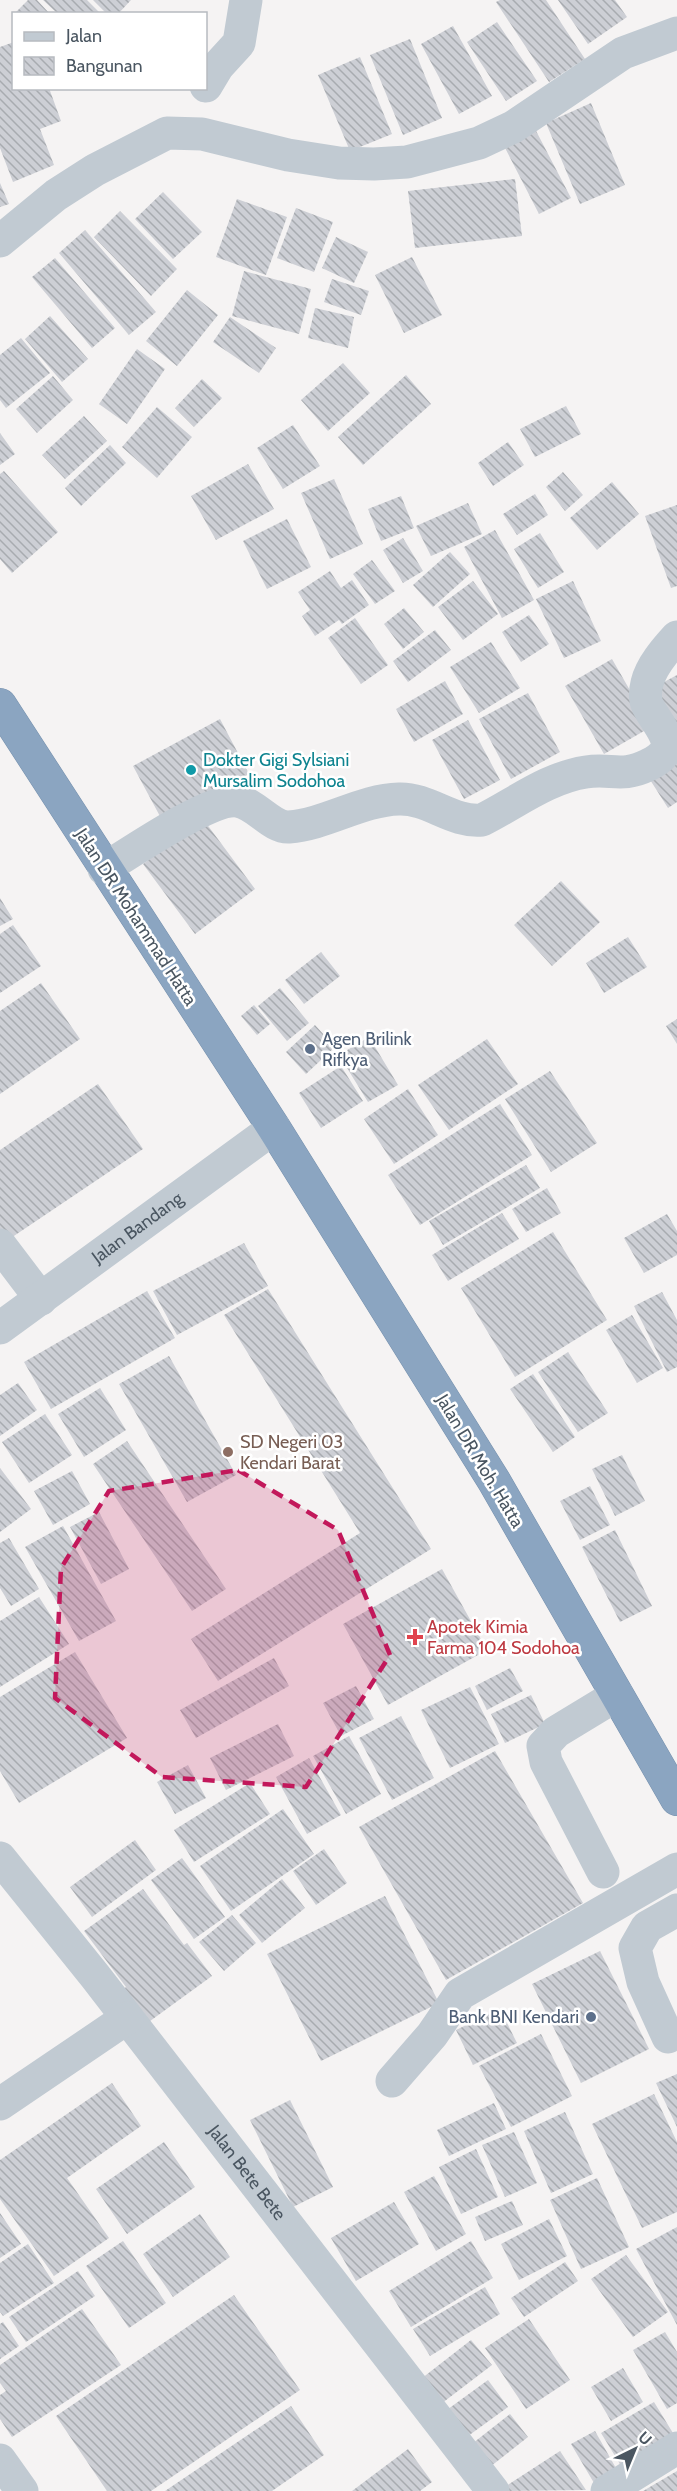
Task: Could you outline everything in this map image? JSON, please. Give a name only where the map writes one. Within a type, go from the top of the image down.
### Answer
[{"type":"highway","name":"Jalan DR Mohammad Hatta","points":[[0,705],[274,1128]]},
{"type":"highway","name":"Jalan DR Moh. Hatta","points":[[274,1128],[494,1480],[677,1799]]},
{"type":"street","points":[[207,84],[218,66],[239,42],[246,0]]},
{"type":"street","points":[[167,133],[202,134],[288,155],[339,163],[407,162],[479,143],[504,131],[623,53],[677,33]]},
{"type":"street","points":[[0,241],[56,195],[95,170],[167,133],[194,105],[203,90]]},
{"type":"street","points":[[104,868],[177,825],[223,803],[235,801],[246,803],[286,827],[305,825],[377,802],[400,799],[421,801],[469,821],[482,820],[554,780],[572,774],[591,771],[629,773],[645,767],[658,759],[667,750],[668,745],[659,723],[646,703],[647,682],[656,665],[677,637]]},
{"type":"street","name":"Jalan Bandang","points":[[0,1328],[274,1128]]},
{"type":"street","points":[[0,1245],[41,1299]]},
{"type":"street","points":[[603,1872],[546,1762],[543,1746],[556,1732],[617,1695]]},
{"type":"street","name":"Jalan Bete Bete","points":[[0,1858],[127,2018],[493,2491]]},
{"type":"street","points":[[392,2081],[432,2035],[460,1994],[677,1869]]},
{"type":"street","points":[[668,2037],[643,1982],[635,1948],[647,1927],[677,1910]]},
{"type":"street","points":[[0,2104],[127,2018]]},
{"type":"street","points":[[607,2491],[677,2448]]},
{"type":"street","points":[[0,2460],[22,2491]]},
{"type":"highlighted area","points":[[238,1470],[338,1530],[390,1655],[306,1787],[162,1777],[55,1698],[61,1568],[109,1491]]},
{"type":"building","points":[[28,0],[37,0],[48,12],[16,12]]},
{"type":"building","points":[[43,0],[87,0],[99,12],[56,12]]},
{"type":"building","points":[[93,0],[131,0],[120,12],[105,12]]},
{"type":"building","points":[[500,0],[546,0],[585,59],[549,82],[496,2]]},
{"type":"building","points":[[558,0],[615,0],[627,17],[588,44]]},
{"type":"building","points":[[497,22],[537,81],[506,101],[467,42]]},
{"type":"building","points":[[453,26],[492,96],[459,114],[421,44]]},
{"type":"building","points":[[410,39],[442,118],[403,135],[370,55]]},
{"type":"building","points":[[12,43],[12,90],[50,90],[61,121],[40,129],[54,165],[13,182],[0,148],[0,47]]},
{"type":"building","points":[[360,57],[392,134],[350,151],[318,75]]},
{"type":"building","points":[[591,103],[625,185],[580,204],[546,123]]},
{"type":"building","points":[[534,127],[571,198],[539,214],[503,144]]},
{"type":"building","points":[[515,179],[522,236],[415,248],[408,191]]},
{"type":"building","points":[[0,183],[9,204],[0,207]]},
{"type":"building","points":[[163,192],[202,232],[173,259],[135,219]]},
{"type":"building","points":[[237,199],[287,217],[266,275],[216,257]]},
{"type":"building","points":[[296,208],[333,222],[314,272],[277,258]]},
{"type":"building","points":[[120,211],[177,269],[151,296],[94,237]]},
{"type":"building","points":[[85,230],[156,312],[129,335],[59,253]]},
{"type":"building","points":[[336,237],[368,252],[354,283],[322,268]]},
{"type":"building","points":[[412,257],[442,315],[404,333],[375,275]]},
{"type":"building","points":[[55,258],[115,328],[92,348],[32,277]]},
{"type":"building","points":[[244,271],[311,289],[299,334],[232,316]]},
{"type":"building","points":[[332,279],[369,291],[361,315],[324,302]]},
{"type":"building","points":[[187,290],[218,315],[177,366],[146,341]]},
{"type":"building","points":[[315,308],[354,317],[348,348],[308,338]]},
{"type":"building","points":[[50,316],[88,359],[62,382],[25,339]]},
{"type":"building","points":[[230,317],[276,348],[259,373],[213,342]]},
{"type":"building","points":[[21,338],[50,373],[6,408],[0,400],[0,355]]},
{"type":"building","points":[[137,349],[165,369],[127,424],[99,404]]},
{"type":"building","points":[[343,363],[370,393],[328,431],[301,400]]},
{"type":"building","points":[[406,375],[431,404],[363,465],[338,437]]},
{"type":"building","points":[[53,376],[73,400],[37,433],[16,409]]},
{"type":"building","points":[[202,379],[222,398],[194,427],[175,408]]},
{"type":"building","points":[[566,406],[581,434],[535,457],[520,429]]},
{"type":"building","points":[[157,407],[192,437],[157,478],[122,447]]},
{"type":"building","points":[[84,416],[107,441],[65,479],[42,455]]},
{"type":"building","points":[[293,425],[320,466],[283,489],[257,448]]},
{"type":"building","points":[[0,433],[15,454],[0,465]]},
{"type":"building","points":[[508,442],[524,465],[493,486],[478,463]]},
{"type":"building","points":[[110,445],[126,463],[81,506],[65,488]]},
{"type":"building","points":[[248,464],[274,509],[216,540],[191,496]]},
{"type":"building","points":[[4,471],[58,532],[12,573],[0,559],[0,474]]},
{"type":"building","points":[[563,472],[583,495],[565,511],[546,487]]},
{"type":"building","points":[[334,479],[363,544],[330,559],[301,493]]},
{"type":"building","points":[[612,482],[639,514],[597,550],[570,518]]},
{"type":"building","points":[[535,494],[548,515],[517,535],[503,514]]},
{"type":"building","points":[[401,496],[414,528],[381,541],[368,509]]},
{"type":"building","points":[[468,503],[482,534],[431,556],[416,526]]},
{"type":"building","points":[[677,505],[677,586],[671,588],[645,516]]},
{"type":"building","points":[[287,519],[311,567],[267,589],[243,541]]},
{"type":"building","points":[[495,530],[534,600],[502,618],[464,547]]},
{"type":"building","points":[[540,533],[564,572],[538,588],[514,549]]},
{"type":"building","points":[[403,538],[423,571],[403,583],[383,550]]},
{"type":"building","points":[[450,552],[470,574],[433,607],[413,585]]},
{"type":"building","points":[[372,560],[395,591],[375,604],[353,574]]},
{"type":"building","points":[[330,571],[341,588],[352,580],[369,605],[342,624],[339,620],[315,636],[302,616],[310,610],[298,592]]},
{"type":"building","points":[[473,581],[498,614],[463,640],[438,607]]},
{"type":"building","points":[[573,581],[601,641],[564,658],[536,599]]},
{"type":"building","points":[[404,608],[424,632],[403,649],[384,624]]},
{"type":"building","points":[[529,615],[549,644],[521,662],[502,632]]},
{"type":"building","points":[[355,618],[388,665],[361,684],[328,638]]},
{"type":"building","points":[[435,630],[451,650],[408,682],[393,661]]},
{"type":"building","points":[[491,642],[520,688],[479,713],[450,667]]},
{"type":"building","points":[[612,659],[651,727],[604,754],[565,686]]},
{"type":"building","points":[[677,675],[677,736],[651,689]]},
{"type":"building","points":[[445,681],[463,714],[414,742],[396,709]]},
{"type":"building","points":[[528,693],[560,752],[511,779],[479,719]]},
{"type":"building","name":"Dokter Gigi Sylsiani Mursalim Sodohoa","points":[[220,719],[249,774],[162,820],[133,766]]},
{"type":"building","points":[[468,720],[500,780],[464,799],[432,740]]},
{"type":"building","points":[[677,756],[677,802],[668,808],[647,775]]},
{"type":"building","points":[[203,819],[255,889],[195,934],[143,864]]},
{"type":"building","points":[[561,881],[600,922],[552,966],[514,925]]},
{"type":"building","points":[[0,898],[13,919],[0,926]]},
{"type":"building","points":[[13,925],[41,966],[0,993],[0,934]]},
{"type":"building","points":[[628,937],[647,967],[604,993],[586,963]]},
{"type":"building","points":[[321,952],[340,976],[304,1004],[285,980]]},
{"type":"building","points":[[41,983],[80,1039],[0,1094],[0,1011]]},
{"type":"building","points":[[280,988],[309,1023],[287,1041],[258,1006]]},
{"type":"building","points":[[254,1005],[270,1024],[257,1035],[241,1016]]},
{"type":"building","points":[[677,1019],[677,1044],[666,1026]]},
{"type":"building","name":"Agen Brilink Rifkya","points":[[315,1025],[335,1047],[306,1074],[286,1052]]},
{"type":"building","points":[[369,1037],[398,1085],[368,1102],[339,1055]]},
{"type":"building","points":[[487,1039],[518,1084],[449,1130],[418,1085]]},
{"type":"building","points":[[341,1066],[363,1101],[321,1128],[299,1093]]},
{"type":"building","points":[[550,1071],[597,1143],[551,1172],[505,1099]]},
{"type":"building","points":[[98,1084],[143,1149],[2,1244],[0,1240],[0,1150]]},
{"type":"building","points":[[408,1089],[438,1135],[394,1164],[364,1119]]},
{"type":"building","points":[[500,1104],[532,1155],[420,1225],[388,1175]]},
{"type":"building","points":[[526,1165],[540,1188],[443,1245],[429,1221]]},
{"type":"building","points":[[547,1188],[561,1213],[526,1232],[512,1209]]},
{"type":"building","points":[[502,1213],[519,1239],[448,1281],[432,1255]]},
{"type":"building","points":[[667,1214],[677,1231],[677,1255],[644,1273],[624,1238]]},
{"type":"building","points":[[553,1232],[607,1320],[515,1377],[461,1288]]},
{"type":"building","points":[[244,1243],[268,1286],[177,1335],[153,1291]]},
{"type":"building","points":[[268,1289],[431,1549],[218,1681],[191,1639],[360,1533],[224,1315]]},
{"type":"building","points":[[147,1291],[175,1338],[51,1409],[24,1362]]},
{"type":"building","points":[[662,1292],[677,1320],[677,1367],[667,1372],[634,1306]]},
{"type":"building","points":[[632,1315],[663,1368],[637,1383],[606,1330]]},
{"type":"building","points":[[568,1352],[608,1413],[578,1432],[538,1372]]},
{"type":"building","points":[[169,1356],[236,1475],[187,1502],[119,1384]]},
{"type":"building","points":[[533,1374],[575,1437],[553,1452],[510,1389]]},
{"type":"building","points":[[18,1383],[37,1410],[0,1436],[0,1395]]},
{"type":"building","points":[[100,1388],[126,1430],[84,1457],[58,1414]]},
{"type":"building","points":[[45,1414],[72,1455],[29,1483],[2,1442]]},
{"type":"building","points":[[127,1441],[226,1589],[192,1611],[93,1464]]},
{"type":"building","points":[[622,1455],[645,1501],[615,1516],[592,1469]]},
{"type":"building","points":[[0,1468],[31,1509],[0,1532]]},
{"type":"building","points":[[72,1471],[90,1504],[53,1525],[34,1491]]},
{"type":"building","points":[[590,1486],[610,1525],[580,1540],[560,1501]]},
{"type":"building","points":[[99,1512],[129,1569],[101,1584],[70,1527]]},
{"type":"building","points":[[63,1526],[116,1621],[79,1641],[25,1547]]},
{"type":"building","points":[[615,1530],[652,1606],[620,1622],[582,1547]]},
{"type":"building","points":[[9,1538],[39,1589],[11,1606],[0,1588],[0,1543]]},
{"type":"building","name":"Apotek Kimia Farma 104 Sodohoa","points":[[442,1569],[487,1650],[388,1705],[343,1624]]},
{"type":"building","points":[[39,1597],[69,1644],[0,1687],[0,1621]]},
{"type":"building","points":[[75,1652],[127,1738],[19,1803],[0,1771],[0,1697]]},
{"type":"building","points":[[274,1658],[289,1686],[196,1738],[180,1710]]},
{"type":"building","points":[[510,1668],[523,1691],[487,1710],[475,1686]]},
{"type":"building","points":[[356,1686],[374,1719],[341,1736],[323,1703]]},
{"type":"building","points":[[470,1687],[499,1744],[450,1768],[421,1710]]},
{"type":"building","points":[[531,1695],[545,1724],[505,1743],[491,1714]]},
{"type":"building","points":[[401,1716],[434,1778],[392,1800],[359,1738]]},
{"type":"building","points":[[278,1724],[294,1756],[226,1790],[210,1758]]},
{"type":"building","points":[[349,1736],[381,1794],[346,1814],[313,1756]]},
{"type":"building","points":[[495,1751],[583,1903],[446,1980],[359,1827]]},
{"type":"building","points":[[309,1758],[341,1815],[307,1834],[276,1777]]},
{"type":"building","points":[[188,1765],[206,1798],[175,1814],[157,1782]]},
{"type":"building","points":[[250,1783],[270,1814],[194,1862],[174,1830]]},
{"type":"building","points":[[283,1809],[314,1854],[231,1911],[200,1866]]},
{"type":"building","points":[[135,1840],[156,1870],[92,1917],[70,1887]]},
{"type":"building","points":[[324,1849],[347,1883],[316,1905],[293,1871]]},
{"type":"building","points":[[182,1858],[225,1917],[194,1939],[151,1880]]},
{"type":"building","points":[[282,1879],[305,1908],[262,1943],[239,1915]]},
{"type":"building","points":[[143,1889],[184,1945],[187,1943],[212,1976],[146,2024],[121,1991],[126,1987],[84,1931]]},
{"type":"building","points":[[385,1896],[439,2003],[321,2061],[267,1954]]},
{"type":"building","points":[[232,1915],[256,1943],[224,1971],[199,1942]]},
{"type":"building","name":"Bank BNI Kendari","points":[[600,1951],[649,2049],[581,2083],[532,1984]]},
{"type":"building","points":[[500,2009],[517,2043],[473,2065],[456,2030]]},
{"type":"building","points":[[541,2034],[572,2096],[511,2127],[479,2066]]},
{"type":"building","points":[[677,2074],[677,2127],[656,2083]]},
{"type":"building","points":[[112,2083],[141,2126],[67,2178],[109,2238],[54,2276],[0,2199],[0,2160]]},
{"type":"building","points":[[654,2094],[677,2142],[677,2212],[642,2228],[592,2124]]},
{"type":"building","points":[[290,2100],[333,2187],[293,2207],[250,2120]]},
{"type":"building","points":[[494,2103],[506,2129],[449,2156],[437,2130]]},
{"type":"building","points":[[565,2112],[593,2174],[551,2193],[524,2131]]},
{"type":"building","points":[[514,2132],[537,2183],[505,2197],[482,2145]]},
{"type":"building","points":[[164,2142],[195,2187],[127,2234],[96,2189]]},
{"type":"building","points":[[476,2149],[498,2197],[461,2214],[439,2167]]},
{"type":"building","points":[[434,2176],[466,2234],[436,2251],[404,2192]]},
{"type":"building","points":[[597,2178],[629,2247],[581,2269],[550,2200]]},
{"type":"building","points":[[512,2201],[523,2225],[485,2241],[475,2217]]},
{"type":"building","points":[[394,2202],[419,2244],[356,2281],[331,2238]]},
{"type":"building","points":[[0,2213],[21,2244],[0,2258]]},
{"type":"building","points":[[200,2214],[230,2257],[173,2297],[143,2254]]},
{"type":"building","points":[[549,2219],[567,2256],[519,2280],[501,2244]]},
{"type":"building","points":[[677,2227],[677,2325],[636,2249]]},
{"type":"building","points":[[123,2241],[166,2303],[129,2328],[86,2266]]},
{"type":"building","points":[[471,2241],[493,2278],[411,2327],[389,2291]]},
{"type":"building","points":[[28,2244],[54,2283],[3,2316],[0,2312],[0,2263]]},
{"type":"building","points":[[626,2255],[668,2312],[633,2337],[591,2279]]},
{"type":"building","points":[[565,2262],[578,2281],[524,2317],[511,2298]]},
{"type":"building","points":[[78,2271],[95,2296],[26,2342],[9,2317]]},
{"type":"building","points":[[485,2287],[500,2314],[430,2356],[413,2329]]},
{"type":"building","points":[[234,2295],[300,2390],[151,2491],[107,2491],[56,2416]]},
{"type":"building","points":[[82,2309],[121,2365],[12,2437],[0,2419],[0,2395],[6,2391],[0,2383],[0,2365]]},
{"type":"building","points":[[529,2319],[570,2380],[526,2409],[485,2348]]},
{"type":"building","points":[[3,2322],[19,2346],[0,2359],[0,2324]]},
{"type":"building","points":[[665,2332],[677,2352],[677,2403],[667,2409],[633,2350]]},
{"type":"building","points":[[471,2340],[492,2365],[437,2407],[417,2382]]},
{"type":"building","points":[[623,2368],[643,2402],[611,2421],[591,2387]]},
{"type":"building","points":[[488,2380],[508,2407],[464,2439],[444,2412]]},
{"type":"building","points":[[654,2402],[676,2438],[623,2469],[601,2433]]},
{"type":"building","points":[[291,2406],[324,2455],[272,2491],[165,2491]]},
{"type":"building","points":[[510,2414],[528,2437],[486,2470],[468,2447]]},
{"type":"building","points":[[595,2431],[617,2470],[594,2483],[571,2444]]},
{"type":"building","points":[[408,2449],[432,2482],[420,2491],[352,2491]]},
{"type":"building","points":[[560,2451],[586,2490],[509,2491],[506,2486]]},
{"type":"building","points":[[677,2471],[677,2491],[643,2491]]},
{"type":"place","name":"Dokter Gigi Sylsiani Mursalim Sodohoa","points":[[191,770]]},
{"type":"place","name":"Agen Brilink Rifkya","points":[[310,1049]]},
{"type":"place","name":"SD Negeri 03 Kendari Barat","points":[[228,1452]]},
{"type":"place","name":"Apotek Kimia Farma 104 Sodohoa","points":[[415,1637]]},
{"type":"place","name":"Bank BNI Kendari","points":[[591,2017]]}]
